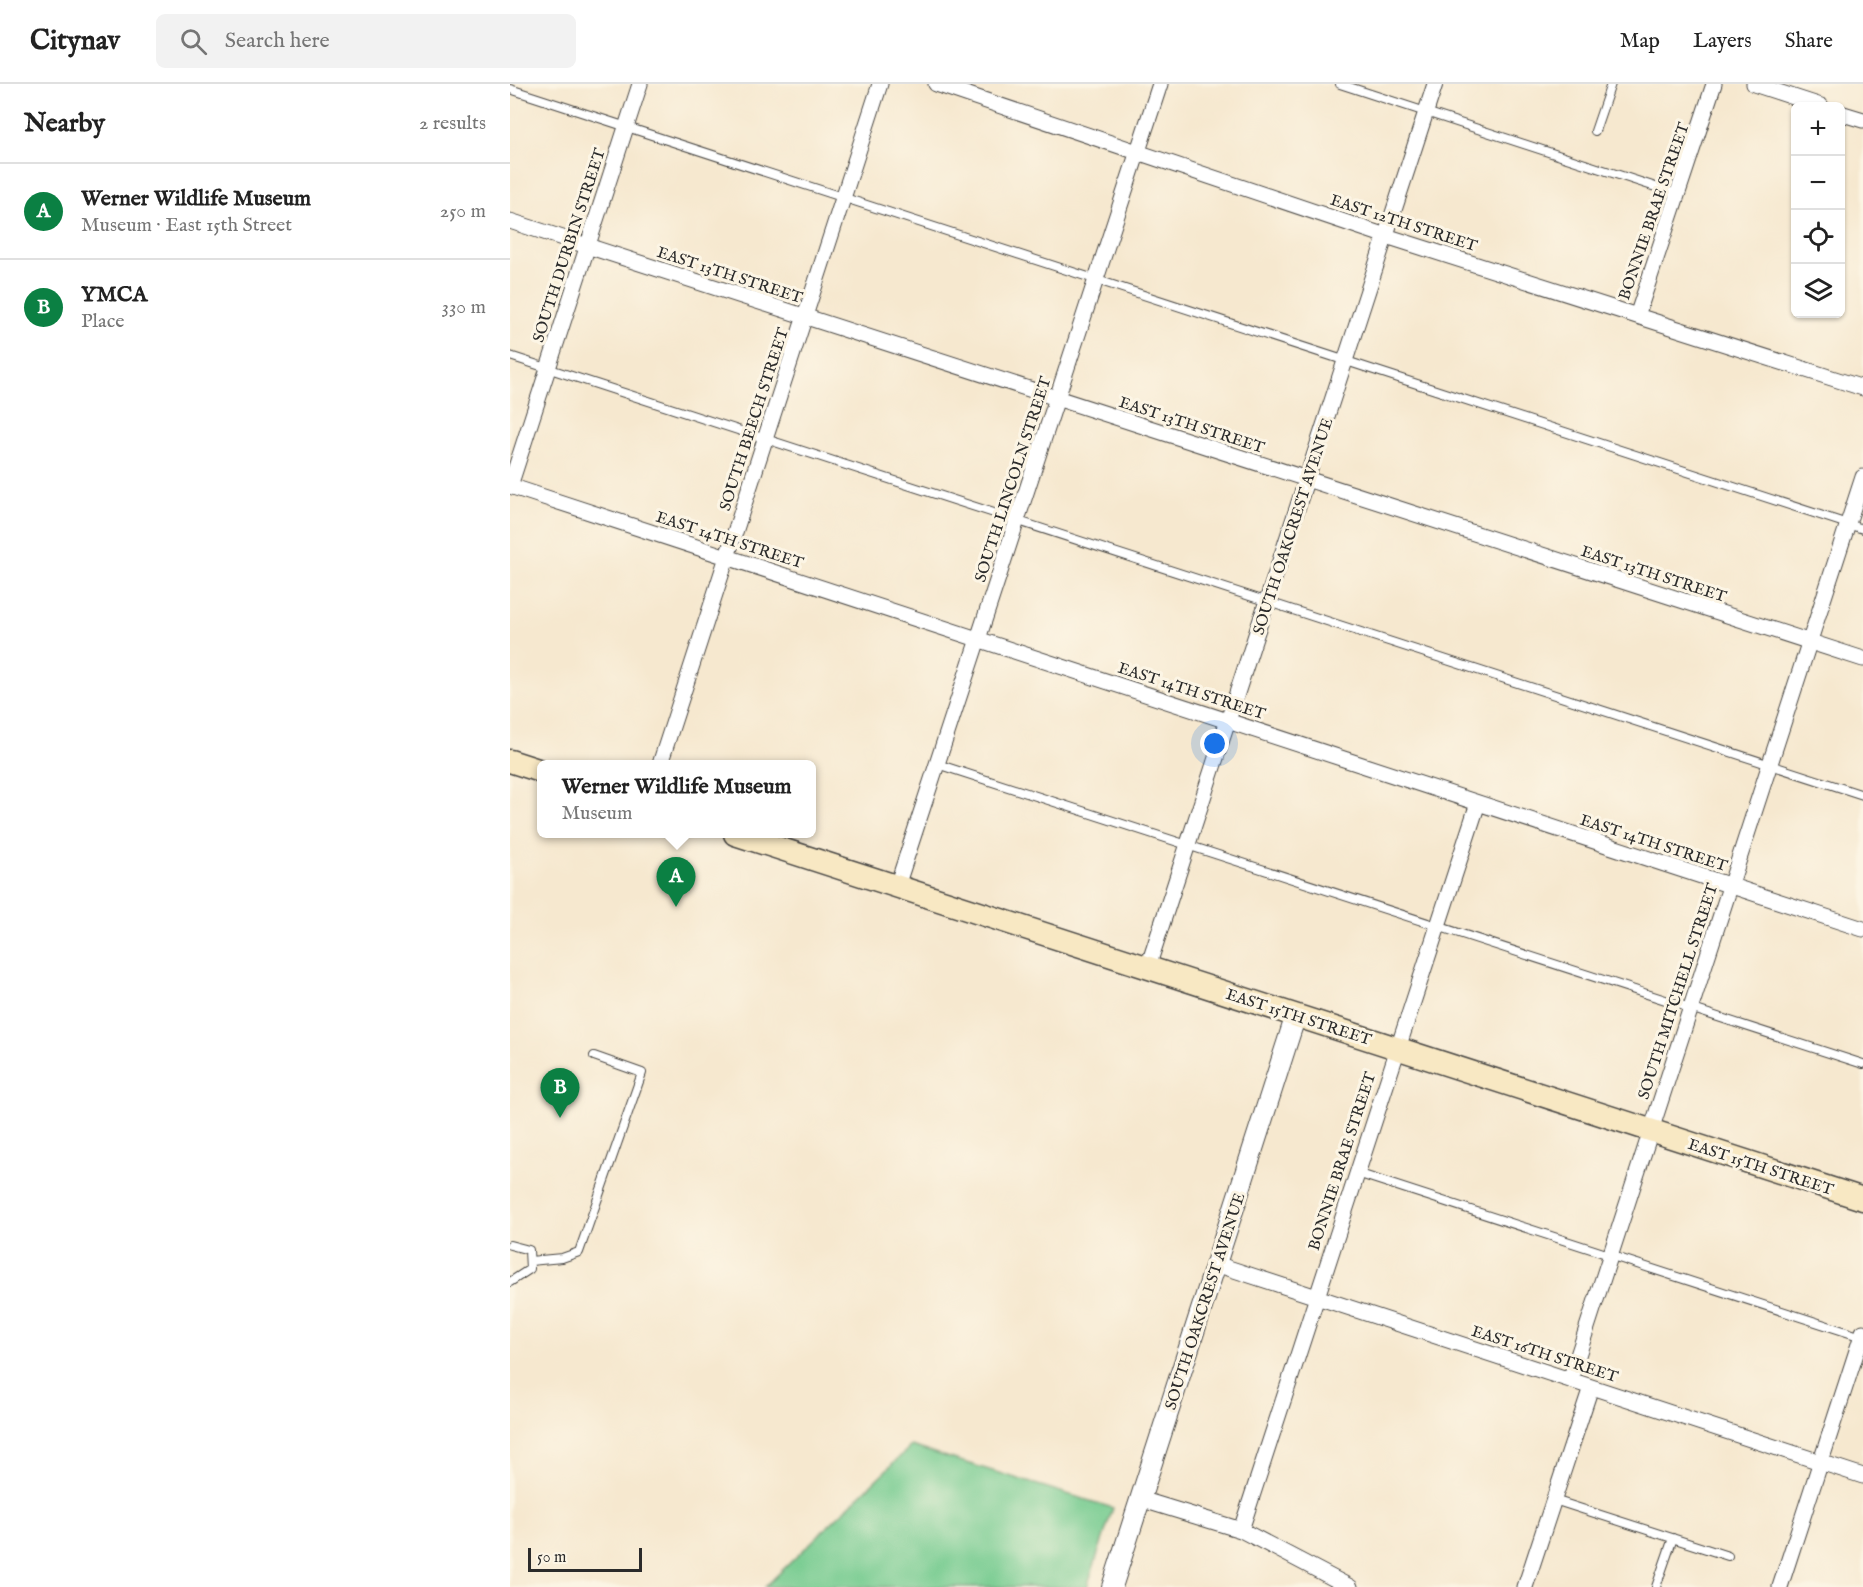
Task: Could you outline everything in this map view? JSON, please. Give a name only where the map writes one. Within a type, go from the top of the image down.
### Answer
[{"type":"main road","points":[[510,761],[537,770]]},
{"type":"main road","name":"EAST 15TH STREET","points":[[747,838],[1863,1199]]},
{"type":"street","name":"SOUTH DURBIN STREET","points":[[510,486],[640,84]]},
{"type":"street","name":"SOUTH BEECH STREET","points":[[662,760],[880,84]]},
{"type":"street","name":"EAST 12TH STREET","points":[[936,84],[1139,150],[1386,236],[1863,388]]},
{"type":"street","name":"SOUTH LINCOLN STREET","points":[[897,886],[1160,84]]},
{"type":"street","name":"SOUTH OAKCREST AVENUE","points":[[1148,967],[1436,84]]},
{"type":"street","name":"BONNIE BRAE STREET","points":[[1637,316],[1714,84]]},
{"type":"street","points":[[1754,84],[1809,102]]},
{"type":"street","points":[[1845,115],[1863,120]]},
{"type":"street","name":"EAST 13TH STREET","points":[[510,221],[1057,400],[1863,659]]},
{"type":"street","name":"SOUTH MITCHELL STREET","points":[[1570,1380],[1863,477]]},
{"type":"street","name":"EAST 14TH STREET","points":[[510,486],[1863,929]]},
{"type":"street","name":"BONNIE BRAE STREET","points":[[1241,1530],[1396,1048],[1478,803]]},
{"type":"street","name":"SOUTH OAKCREST AVENUE","points":[[1112,1587],[1296,1015]]},
{"type":"street","name":"EAST 16TH STREET","points":[[1216,1264],[1863,1476]]},
{"type":"street","points":[[1780,1587],[1862,1335]]},
{"type":"street","points":[[1525,1587],[1591,1387]]},
{"type":"street","points":[[1140,1499],[1241,1530],[1350,1587]]},
{"type":"lane","points":[[1340,84],[1677,194]]},
{"type":"lane","points":[[1595,131],[1611,84]]},
{"type":"lane","points":[[510,88],[1863,529]]},
{"type":"lane","points":[[510,356],[1863,795]]},
{"type":"lane","points":[[937,764],[1187,847],[1863,1064]]},
{"type":"lane","points":[[530,1261],[562,1258],[579,1252],[642,1072],[594,1056]]},
{"type":"lane","points":[[1356,1172],[1862,1335]]},
{"type":"lane","points":[[510,1245],[529,1250],[530,1261],[530,1269],[510,1282]]},
{"type":"lane","points":[[1554,1500],[1728,1556]]},
{"type":"lane","points":[[1656,1587],[1673,1538]]},
{"type":"green space","points":[[911,1446],[1113,1508],[1087,1587],[765,1587]]},
{"type":"place","name":"Werner Wildlife Museum","points":[[676,907]]},
{"type":"place","name":"YMCA","points":[[560,1118]]}]
